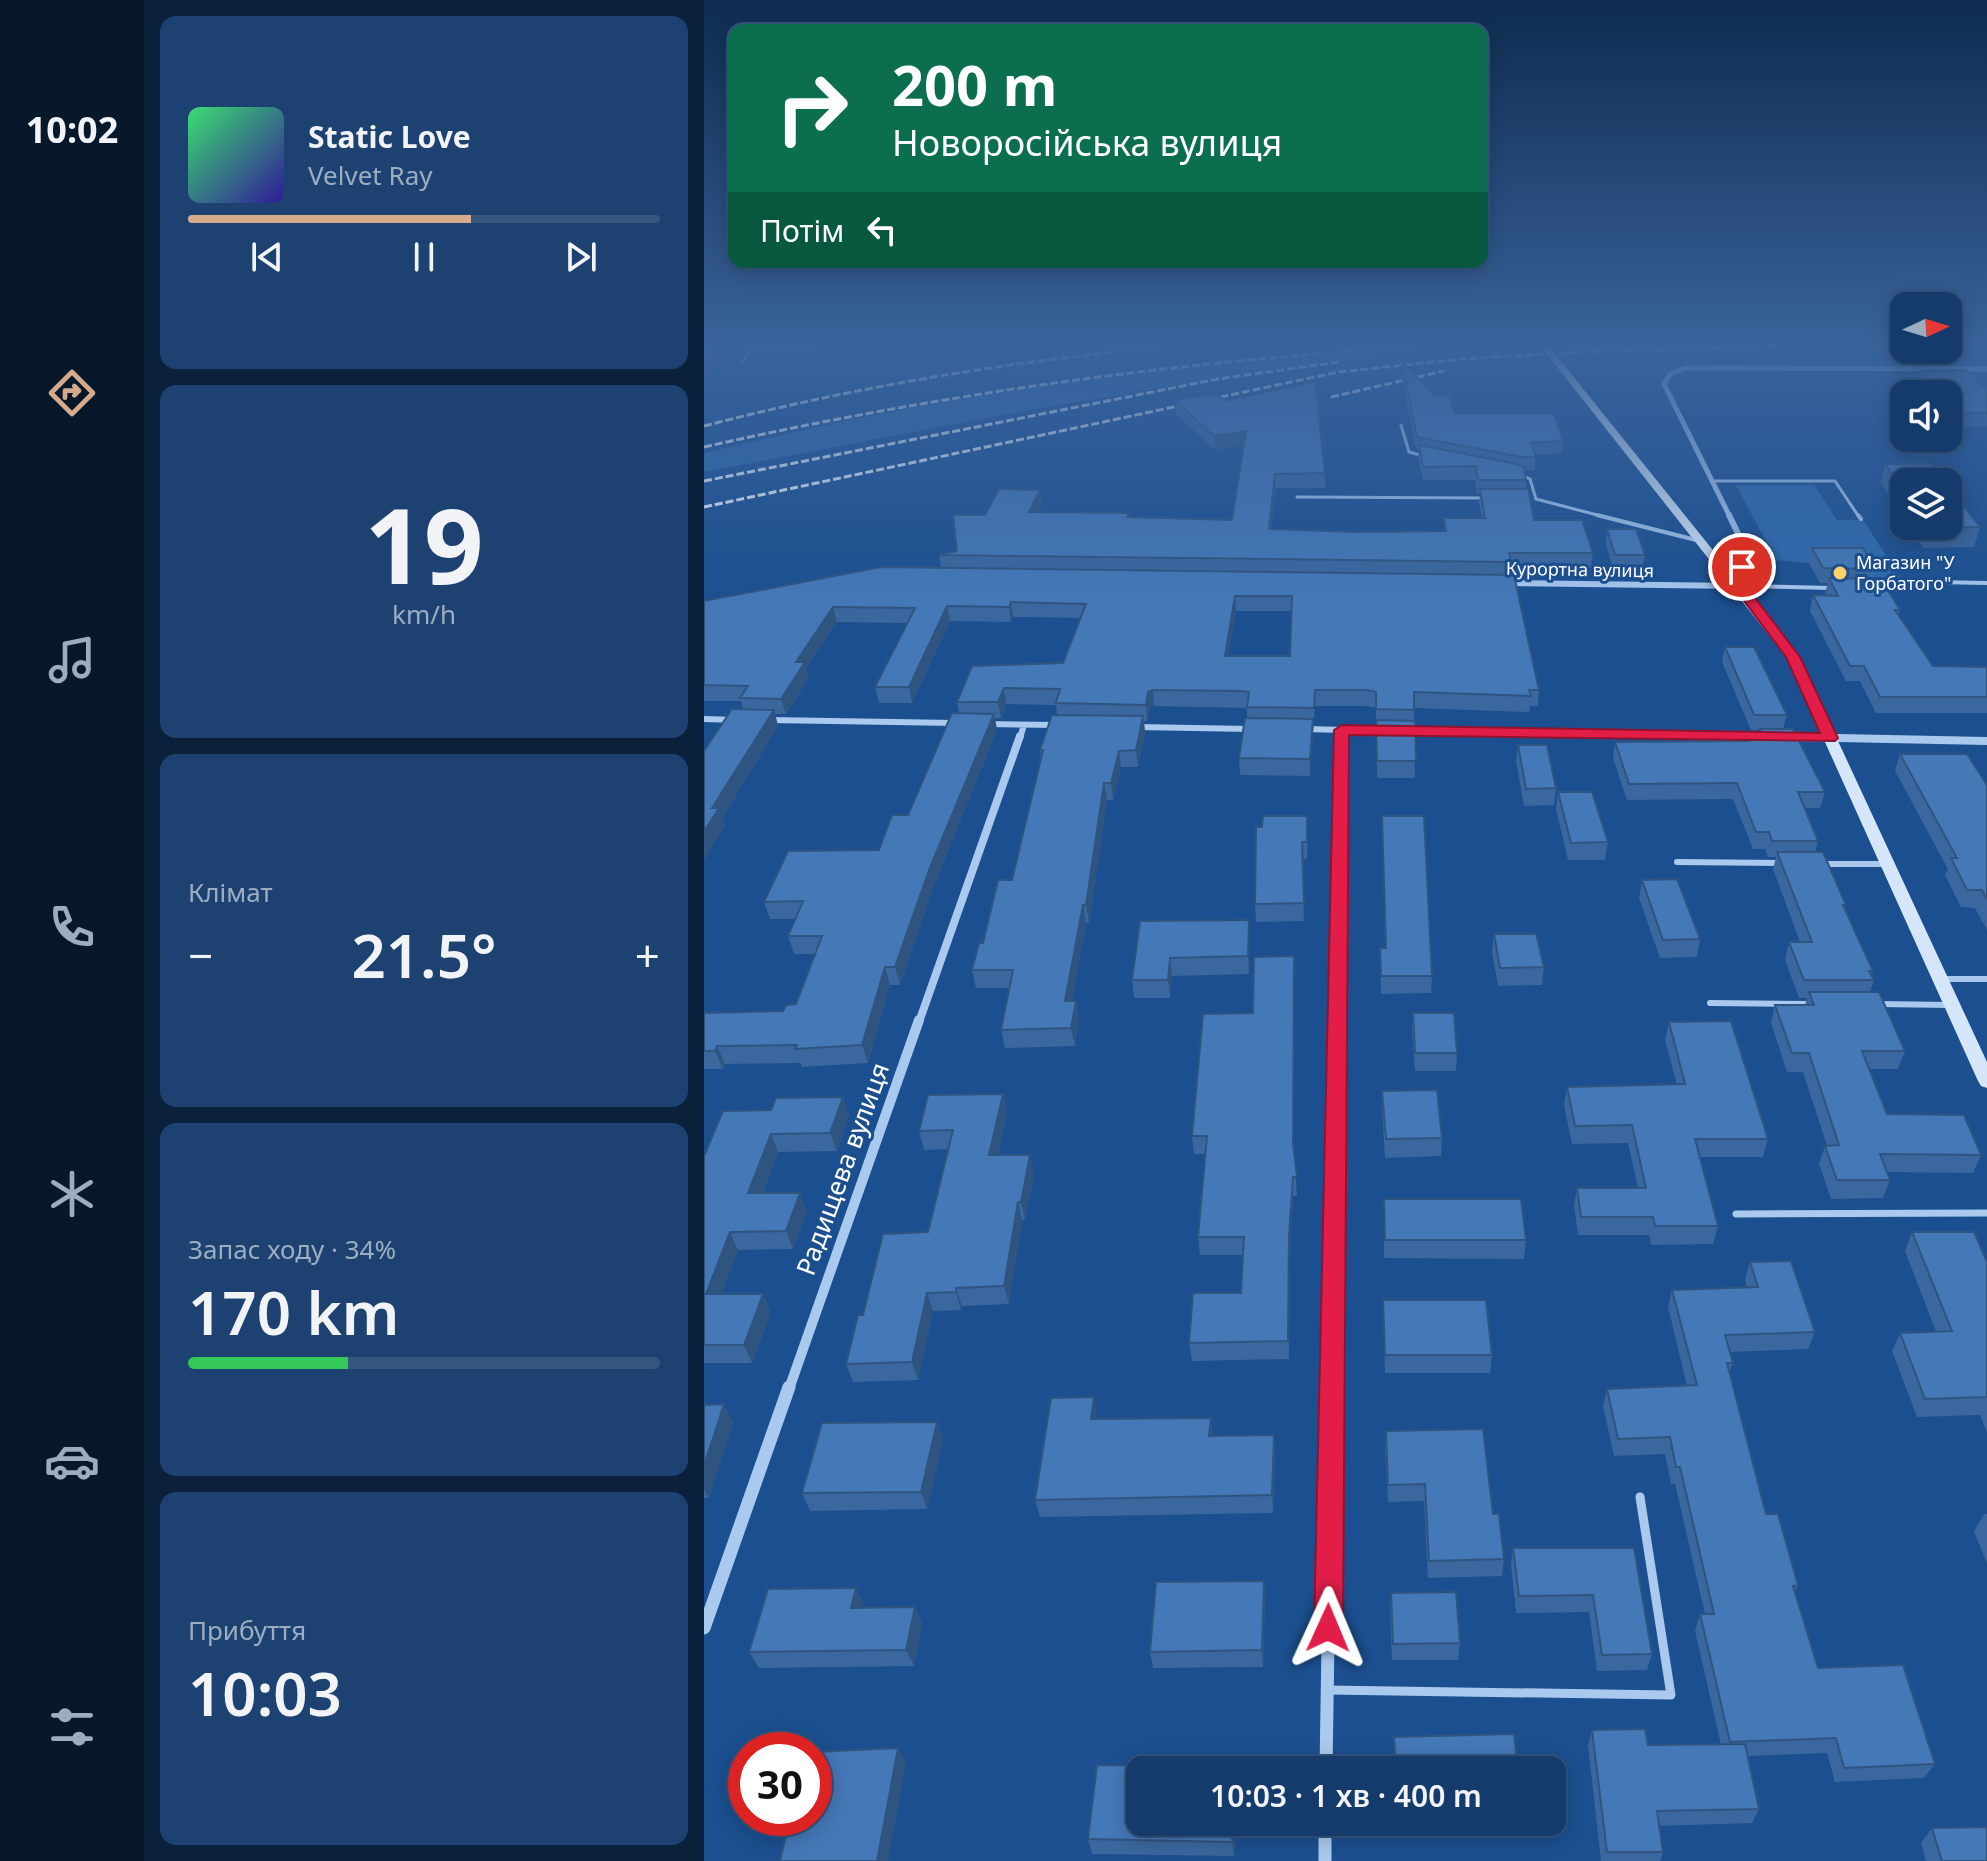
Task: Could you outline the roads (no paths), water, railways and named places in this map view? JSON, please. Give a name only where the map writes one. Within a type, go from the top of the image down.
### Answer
[{"type":"street","points":[[1613,431],[1793,657],[1987,1081]]},
{"type":"street","points":[[1688,431],[1745,548],[1739,586]]},
{"type":"street","name":"Курортна вулиця","points":[[1501,583],[1739,586]]},
{"type":"street","points":[[704,730],[708,719],[742,720]]},
{"type":"street","points":[[758,720],[962,724]]},
{"type":"street","points":[[977,724],[1072,725]]},
{"type":"street","name":"Радищева вулиця","points":[[704,1628],[1024,725]]},
{"type":"street","points":[[1120,726],[1262,729]]},
{"type":"street","points":[[1294,729],[1987,741]]},
{"type":"street","points":[[1326,1756],[1342,730]]},
{"type":"street","points":[[1325,1836],[1325,1861]]},
{"type":"lane","points":[[1403,431],[1409,452],[1433,459]]},
{"type":"lane","points":[[1516,473],[1530,479],[1536,499]]},
{"type":"lane","points":[[1714,481],[1835,481],[1861,519]]},
{"type":"lane","points":[[1297,497],[1496,499]]},
{"type":"lane","points":[[1526,499],[1704,542]]},
{"type":"lane","points":[[1880,589],[1911,590],[1936,582],[1987,583]]},
{"type":"lane","points":[[1739,586],[1833,588]]},
{"type":"lane","points":[[1677,862],[1798,863]]},
{"type":"lane","points":[[1813,863],[1888,864]]},
{"type":"lane","points":[[1941,979],[1987,979]]},
{"type":"lane","points":[[1710,1003],[1816,1004]]},
{"type":"lane","points":[[1861,1004],[1952,1005]]},
{"type":"lane","points":[[1736,1214],[1987,1213]]},
{"type":"lane","points":[[1327,1690],[1671,1695],[1640,1497]]},
{"type":"railway","points":[[704,447],[779,431]]},
{"type":"railway","points":[[704,481],[957,431]]},
{"type":"railway","points":[[704,507],[1062,431]]},
{"type":"place","name":"Магазин \"У Горбатого\"","points":[[1840,573]]}]
